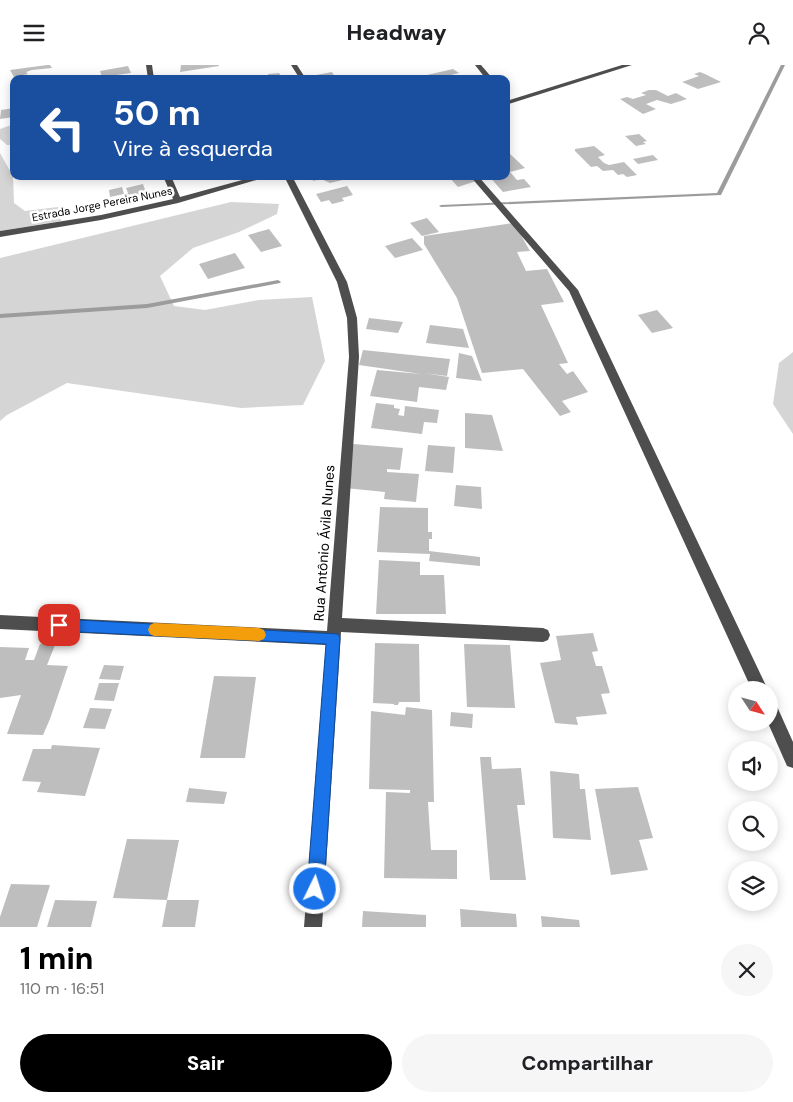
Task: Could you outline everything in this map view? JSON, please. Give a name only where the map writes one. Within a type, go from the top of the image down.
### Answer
[{"type":"street","points":[[478,65],[487,75]]},
{"type":"street","points":[[510,102],[629,65]]},
{"type":"street","points":[[169,180],[178,201]]},
{"type":"street","name":"Estrada Jorge Pereira Nunes","points":[[0,234],[58,226],[178,201],[252,180]]},
{"type":"street","name":"Rua Antônio Ávila Nunes","points":[[290,180],[342,282],[352,318],[354,357],[312,927]]},
{"type":"street","points":[[478,180],[573,289],[756,681]]},
{"type":"street","points":[[0,622],[334,632],[543,635]]},
{"type":"street","points":[[778,728],[793,760]]},
{"type":"shaded area","points":[[10,125],[10,145],[7,145],[0,139],[0,129]]},
{"type":"shaded area","points":[[0,153],[10,171],[10,180],[13,180],[14,203],[25,211],[58,207],[61,221],[0,231]]},
{"type":"shaded area","points":[[231,202],[279,204],[277,214],[239,232],[193,248],[160,276],[174,306],[205,310],[259,300],[312,297],[325,361],[303,405],[241,408],[67,383],[7,415],[0,421],[0,258]]},
{"type":"shaded area","points":[[793,352],[793,434],[773,404],[779,363]]},
{"type":"building","points":[[50,65],[52,68],[32,70],[23,75],[13,75],[10,70]]},
{"type":"building","points":[[181,65],[219,65],[219,66],[180,72]]},
{"type":"building","points":[[128,66],[131,73],[101,75],[100,71]]},
{"type":"building","points":[[453,69],[459,73],[451,75],[427,75]]},
{"type":"building","points":[[332,72],[334,75],[316,75]]},
{"type":"building","points":[[700,72],[721,82],[698,89],[682,82],[699,76],[694,74]]},
{"type":"building","points":[[279,73],[280,75],[268,75]]},
{"type":"building","points":[[656,90],[668,96],[676,93],[687,99],[671,104],[657,100],[646,104],[656,109],[643,114],[620,99],[627,97],[633,99],[646,95],[641,93]]},
{"type":"building","points":[[10,109],[10,118],[0,119],[1,110]]},
{"type":"building","points":[[639,134],[647,141],[643,142],[646,144],[636,146],[625,136]]},
{"type":"building","points":[[594,146],[605,155],[598,157],[604,163],[609,165],[624,162],[637,175],[627,177],[623,174],[618,175],[613,170],[603,171],[597,166],[591,167],[575,151],[575,149]]},
{"type":"building","points":[[510,154],[525,168],[510,172]]},
{"type":"building","points":[[653,155],[658,160],[638,164],[633,159]]},
{"type":"building","points":[[510,172],[517,180],[524,179],[531,187],[503,192],[492,180],[510,180]]},
{"type":"building","points":[[323,180],[342,180],[330,183]]},
{"type":"building","points":[[452,180],[476,181],[458,187]]},
{"type":"building","points":[[143,184],[148,198],[125,202],[124,194],[128,193],[126,188]]},
{"type":"building","points":[[347,186],[353,195],[342,198],[344,201],[332,204],[329,200],[321,202],[316,194]]},
{"type":"building","points":[[122,187],[124,194],[110,197],[109,190]]},
{"type":"building","points":[[427,218],[439,232],[422,236],[410,223]]},
{"type":"building","points":[[514,223],[530,251],[517,252],[526,271],[547,269],[564,302],[541,305],[568,363],[559,364],[567,374],[573,371],[588,392],[562,401],[571,412],[560,416],[523,369],[482,373],[457,298],[424,244],[424,236]]},
{"type":"building","points":[[269,229],[282,246],[261,252],[248,235]]},
{"type":"building","points":[[412,238],[423,250],[395,258],[385,246]]},
{"type":"building","points":[[235,253],[245,268],[208,279],[199,264]]},
{"type":"building","points":[[657,310],[673,328],[652,333],[638,315]]},
{"type":"building","points":[[369,318],[403,322],[398,333],[366,329]]},
{"type":"building","points":[[430,325],[463,329],[469,348],[426,343]]},
{"type":"building","points":[[363,350],[450,359],[447,376],[423,373],[449,377],[446,390],[419,387],[417,402],[370,396],[377,370],[421,374],[359,365]]},
{"type":"building","points":[[459,353],[472,356],[482,381],[456,378]]},
{"type":"building","points":[[376,403],[394,405],[394,408],[400,409],[398,415],[404,416],[405,406],[439,410],[437,423],[424,422],[422,434],[371,428]]},
{"type":"building","points":[[465,413],[492,415],[503,451],[465,448]]},
{"type":"building","points":[[353,444],[403,448],[400,470],[387,469],[387,472],[419,474],[416,502],[384,499],[385,492],[345,488]]},
{"type":"building","points":[[428,445],[455,447],[453,473],[425,471]]},
{"type":"building","points":[[456,485],[481,487],[482,509],[454,506]]},
{"type":"building","points":[[380,507],[428,508],[428,532],[432,532],[432,539],[429,539],[429,551],[480,557],[480,566],[429,561],[430,554],[377,552]]},
{"type":"building","points":[[379,560],[420,562],[420,575],[444,575],[446,614],[376,614]]},
{"type":"building","points":[[593,633],[598,651],[592,652],[596,666],[602,666],[610,693],[601,694],[607,714],[576,717],[578,725],[555,723],[540,663],[561,660],[556,636]]},
{"type":"building","points":[[375,643],[419,644],[420,702],[399,702],[398,705],[373,703]]},
{"type":"building","points":[[40,644],[55,645],[47,665],[68,666],[50,719],[43,735],[7,734],[21,695],[0,698],[0,647],[29,648],[25,660],[34,660]]},
{"type":"building","points":[[464,644],[510,645],[515,708],[467,707]]},
{"type":"building","points":[[104,665],[124,666],[120,680],[99,679]]},
{"type":"building","points":[[214,676],[256,677],[245,758],[200,758]]},
{"type":"building","points":[[99,683],[119,683],[114,701],[94,700]]},
{"type":"building","points":[[406,707],[432,710],[434,802],[428,802],[431,850],[457,850],[457,879],[384,878],[386,792],[410,793],[410,790],[369,789],[371,711],[405,715]]},
{"type":"building","points":[[90,708],[112,709],[105,729],[83,728]]},
{"type":"building","points":[[451,712],[473,714],[472,728],[450,726]]},
{"type":"building","points":[[52,745],[100,748],[85,796],[37,792],[41,782],[22,781],[33,749],[51,749]]},
{"type":"building","points":[[480,757],[491,757],[492,769],[521,768],[525,805],[517,805],[526,880],[490,880]]},
{"type":"building","points":[[550,771],[579,774],[580,789],[585,789],[591,840],[553,838]]},
{"type":"building","points":[[638,787],[653,838],[639,840],[648,870],[611,875],[595,789]]},
{"type":"building","points":[[189,788],[227,792],[224,804],[186,802]]},
{"type":"building","points":[[127,839],[179,840],[167,900],[113,898]]},
{"type":"building","points":[[11,884],[50,885],[37,927],[0,927],[0,917]]},
{"type":"building","points":[[55,900],[97,901],[91,927],[47,927]]},
{"type":"building","points":[[167,900],[199,900],[195,927],[162,927]]},
{"type":"building","points":[[460,909],[516,914],[517,927],[461,927]]},
{"type":"building","points":[[363,911],[426,915],[426,927],[362,927]]},
{"type":"building","points":[[541,916],[579,920],[580,927],[542,927]]},
{"type":"waterway","points":[[441,206],[719,194],[783,65]]},
{"type":"waterway","points":[[0,316],[147,306],[278,282]]},
{"type":"slow traffic","points":[[154,630],[259,635]]},
{"type":"route","points":[[59,625],[333,638],[315,889]]}]
